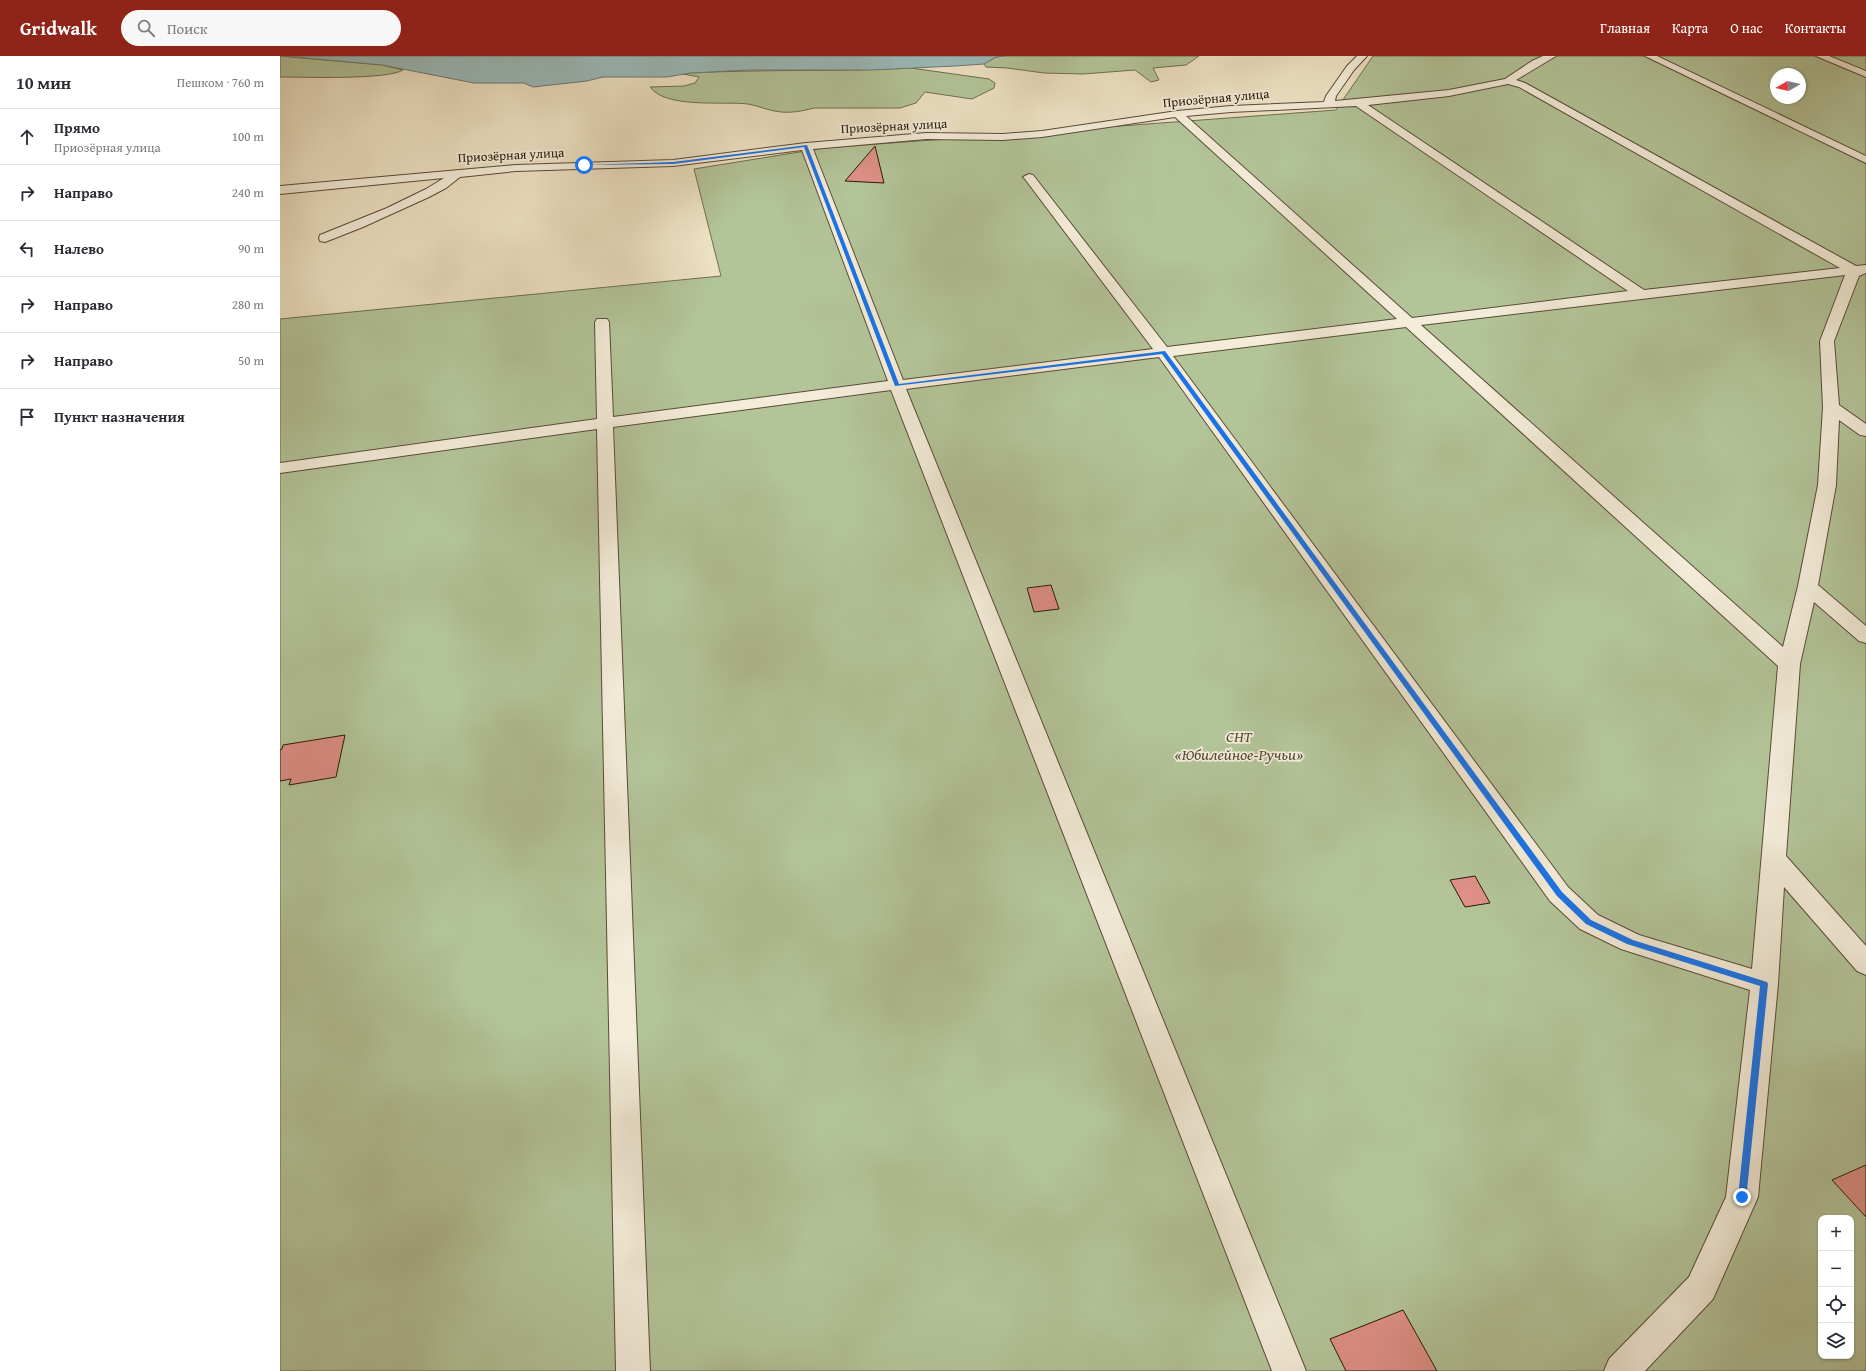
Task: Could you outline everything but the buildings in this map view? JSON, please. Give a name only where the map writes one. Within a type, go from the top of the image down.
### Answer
[{"type":"street","points":[[1333,104],[1329,101],[1331,96],[1350,68],[1362,56]]},
{"type":"street","points":[[1508,81],[1535,63],[1551,56]]},
{"type":"street","points":[[1650,56],[1866,160]]},
{"type":"street","points":[[1821,56],[1866,74]]},
{"type":"street","points":[[1508,81],[1522,84],[1862,272]]},
{"type":"street","name":"Приозёрная улица","points":[[280,190],[458,172],[531,167],[673,163],[806,146],[926,136],[1003,137],[1042,134],[1178,114],[1231,109],[1358,103],[1449,93],[1508,81]]},
{"type":"street","points":[[1358,103],[1641,294]]},
{"type":"street","points":[[1178,114],[1789,664]]},
{"type":"street","points":[[806,146],[897,385],[1289,1371]]},
{"type":"street","points":[[325,238],[376,218],[428,193],[450,181],[458,172]]},
{"type":"street","points":[[1029,177],[1163,352],[1559,894],[1588,922],[1630,942],[1764,984]]},
{"type":"street","points":[[280,484],[283,467],[604,423],[897,385],[1641,294],[1862,272]]},
{"type":"street","points":[[1621,1371],[1700,1288],[1742,1197],[1764,984],[1789,664],[1808,586],[1827,485],[1831,407],[1828,341],[1862,272]]},
{"type":"street","points":[[602,322],[633,1371]]},
{"type":"street","points":[[1831,407],[1866,431]]},
{"type":"street","points":[[1808,586],[1866,637]]},
{"type":"street","points":[[1773,857],[1866,964]]},
{"type":"green space","points":[[280,56],[382,65],[403,70],[394,73],[363,77],[280,77]]},
{"type":"green space","points":[[1199,56],[1186,65],[1153,68],[1159,80],[1151,82],[1135,70],[1083,74],[1044,73],[986,67],[984,64],[996,57]]},
{"type":"green space","name":"СНТ «Юбилейное-Ручьи»","points":[[1373,56],[1866,56],[1866,1371],[280,1371],[280,319],[721,276],[694,169],[824,148],[1336,110]]},
{"type":"green space","points":[[911,68],[989,79],[995,83],[994,88],[972,99],[925,92],[916,103],[900,108],[814,108],[798,112],[785,112],[772,111],[748,104],[696,103],[669,99],[658,94],[650,87],[684,86],[695,83],[699,77],[683,74],[690,73]]},
{"type":"water","points":[[283,56],[1005,56],[996,57],[984,64],[955,66],[872,70],[749,70],[690,73],[667,77],[603,77],[587,81],[533,87],[524,83],[474,83],[382,65]]},
{"type":"route","points":[[584,165],[673,163],[716,159],[806,146],[897,385],[1163,352],[1559,894],[1588,922],[1630,942],[1764,984],[1742,1197]]}]
